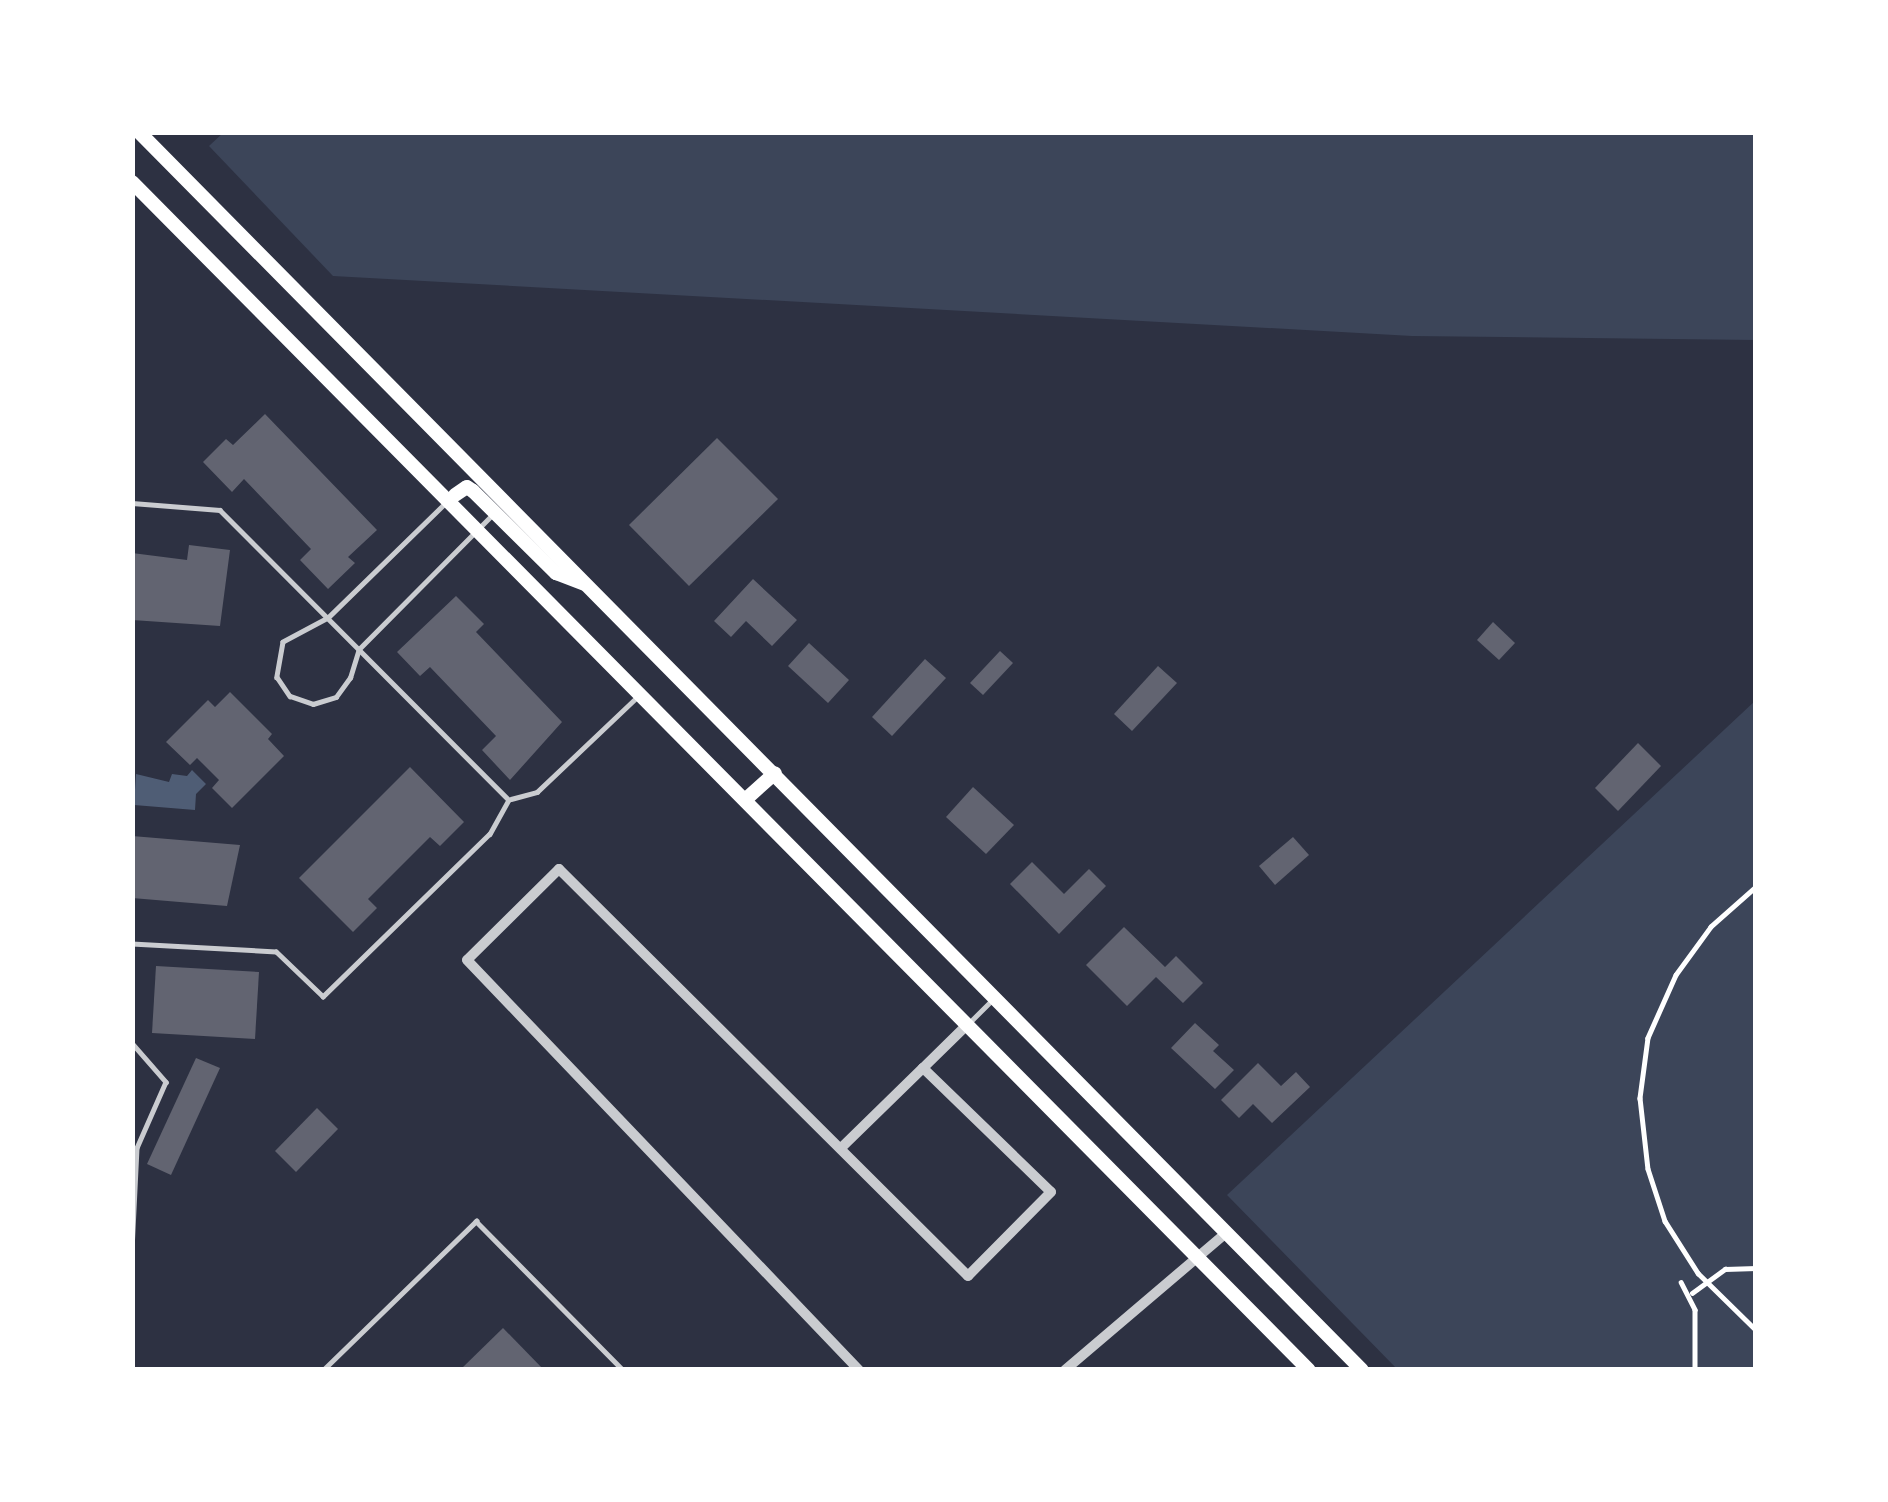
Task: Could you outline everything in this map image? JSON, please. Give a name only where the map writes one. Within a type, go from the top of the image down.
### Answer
[{"type":"main road","points":[[139,132],[500,506],[556,573],[589,586],[1362,1370]]},
{"type":"main road","points":[[132,182],[452,498],[477,530],[1310,1370]]},
{"type":"main road","points":[[452,498],[467,487],[500,506]]},
{"type":"main road","points":[[745,800],[775,773]]},
{"type":"street","points":[[860,1370],[467,960],[559,869],[968,1276],[1051,1192],[922,1068]]},
{"type":"street","points":[[841,1148],[968,1024]]},
{"type":"street","points":[[1065,1370],[1227,1232]]},
{"type":"lane","points":[[452,498],[328,618],[291,634],[277,653],[277,677],[290,696],[313,704],[336,697],[350,678],[359,649],[500,506]]},
{"type":"lane","points":[[132,503],[220,510],[509,800]]},
{"type":"lane","points":[[132,944],[276,952],[323,997],[490,834],[509,800],[537,792],[640,694]]},
{"type":"lane","points":[[968,1024],[996,997]]},
{"type":"lane","points":[[132,1043],[166,1082],[137,1148],[132,1251]]},
{"type":"lane","points":[[323,1370],[476,1221],[623,1370]]},
{"type":"path","points":[[1756,887],[1712,927],[1685,961],[1654,1023],[1642,1068],[1641,1113],[1654,1192],[1672,1235],[1705,1282],[1756,1330]]},
{"type":"path","points":[[1690,1294],[1725,1269],[1756,1268]]},
{"type":"path","points":[[1681,1282],[1690,1294],[1699,1340],[1695,1370]]},
{"type":"shaded area","points":[[224,132],[1756,132],[1756,340],[1412,336],[333,276],[209,146]]},
{"type":"shaded area","points":[[1756,700],[1756,1370],[1398,1370],[1227,1195]]},
{"type":"shaded area","points":[[192,770],[206,784],[196,794],[195,810],[134,805],[136,774],[169,782],[172,774],[187,776]]},
{"type":"building","points":[[265,414],[377,530],[348,557],[355,563],[328,589],[300,560],[311,549],[244,479],[232,492],[203,462],[226,439],[233,445]]},
{"type":"building","points":[[717,438],[778,499],[689,586],[629,525]]},
{"type":"building","points":[[189,545],[230,550],[220,626],[132,620],[132,553],[187,560]]},
{"type":"building","points":[[753,579],[797,620],[772,646],[746,621],[731,637],[714,621]]},
{"type":"building","points":[[456,596],[484,624],[476,632],[562,722],[510,780],[482,750],[496,736],[430,667],[420,676],[397,652]]},
{"type":"building","points":[[1493,622],[1515,643],[1499,660],[1477,640]]},
{"type":"building","points":[[809,643],[849,680],[828,703],[788,666]]},
{"type":"building","points":[[1000,651],[1013,663],[983,695],[970,683]]},
{"type":"building","points":[[925,659],[946,678],[892,736],[872,717]]},
{"type":"building","points":[[1158,666],[1177,683],[1132,731],[1114,714]]},
{"type":"building","points":[[230,692],[272,734],[268,739],[284,756],[232,808],[212,788],[219,780],[197,758],[190,765],[166,742],[208,700],[215,707]]},
{"type":"building","points":[[1638,743],[1661,766],[1618,811],[1595,788]]},
{"type":"building","points":[[410,767],[464,822],[440,846],[430,837],[368,899],[377,908],[353,932],[299,878]]},
{"type":"building","points":[[973,787],[1014,825],[986,854],[946,817]]},
{"type":"building","points":[[132,836],[240,845],[227,906],[132,898]]},
{"type":"building","points":[[1293,837],[1309,855],[1275,885],[1259,866]]},
{"type":"building","points":[[1032,862],[1064,894],[1089,869],[1106,886],[1059,934],[1010,884]]},
{"type":"building","points":[[1124,927],[1165,967],[1176,956],[1203,983],[1183,1003],[1156,977],[1127,1006],[1086,965]]},
{"type":"building","points":[[156,966],[259,972],[255,1039],[152,1033]]},
{"type":"building","points":[[1195,1023],[1219,1045],[1213,1051],[1234,1070],[1215,1089],[1171,1048]]},
{"type":"building","points":[[196,1058],[220,1068],[171,1175],[147,1164]]},
{"type":"building","points":[[1258,1063],[1281,1086],[1296,1072],[1310,1087],[1272,1123],[1253,1104],[1239,1118],[1221,1100]]},
{"type":"building","points":[[317,1108],[338,1129],[296,1172],[275,1151]]},
{"type":"building","points":[[503,1328],[544,1370],[460,1370]]}]
